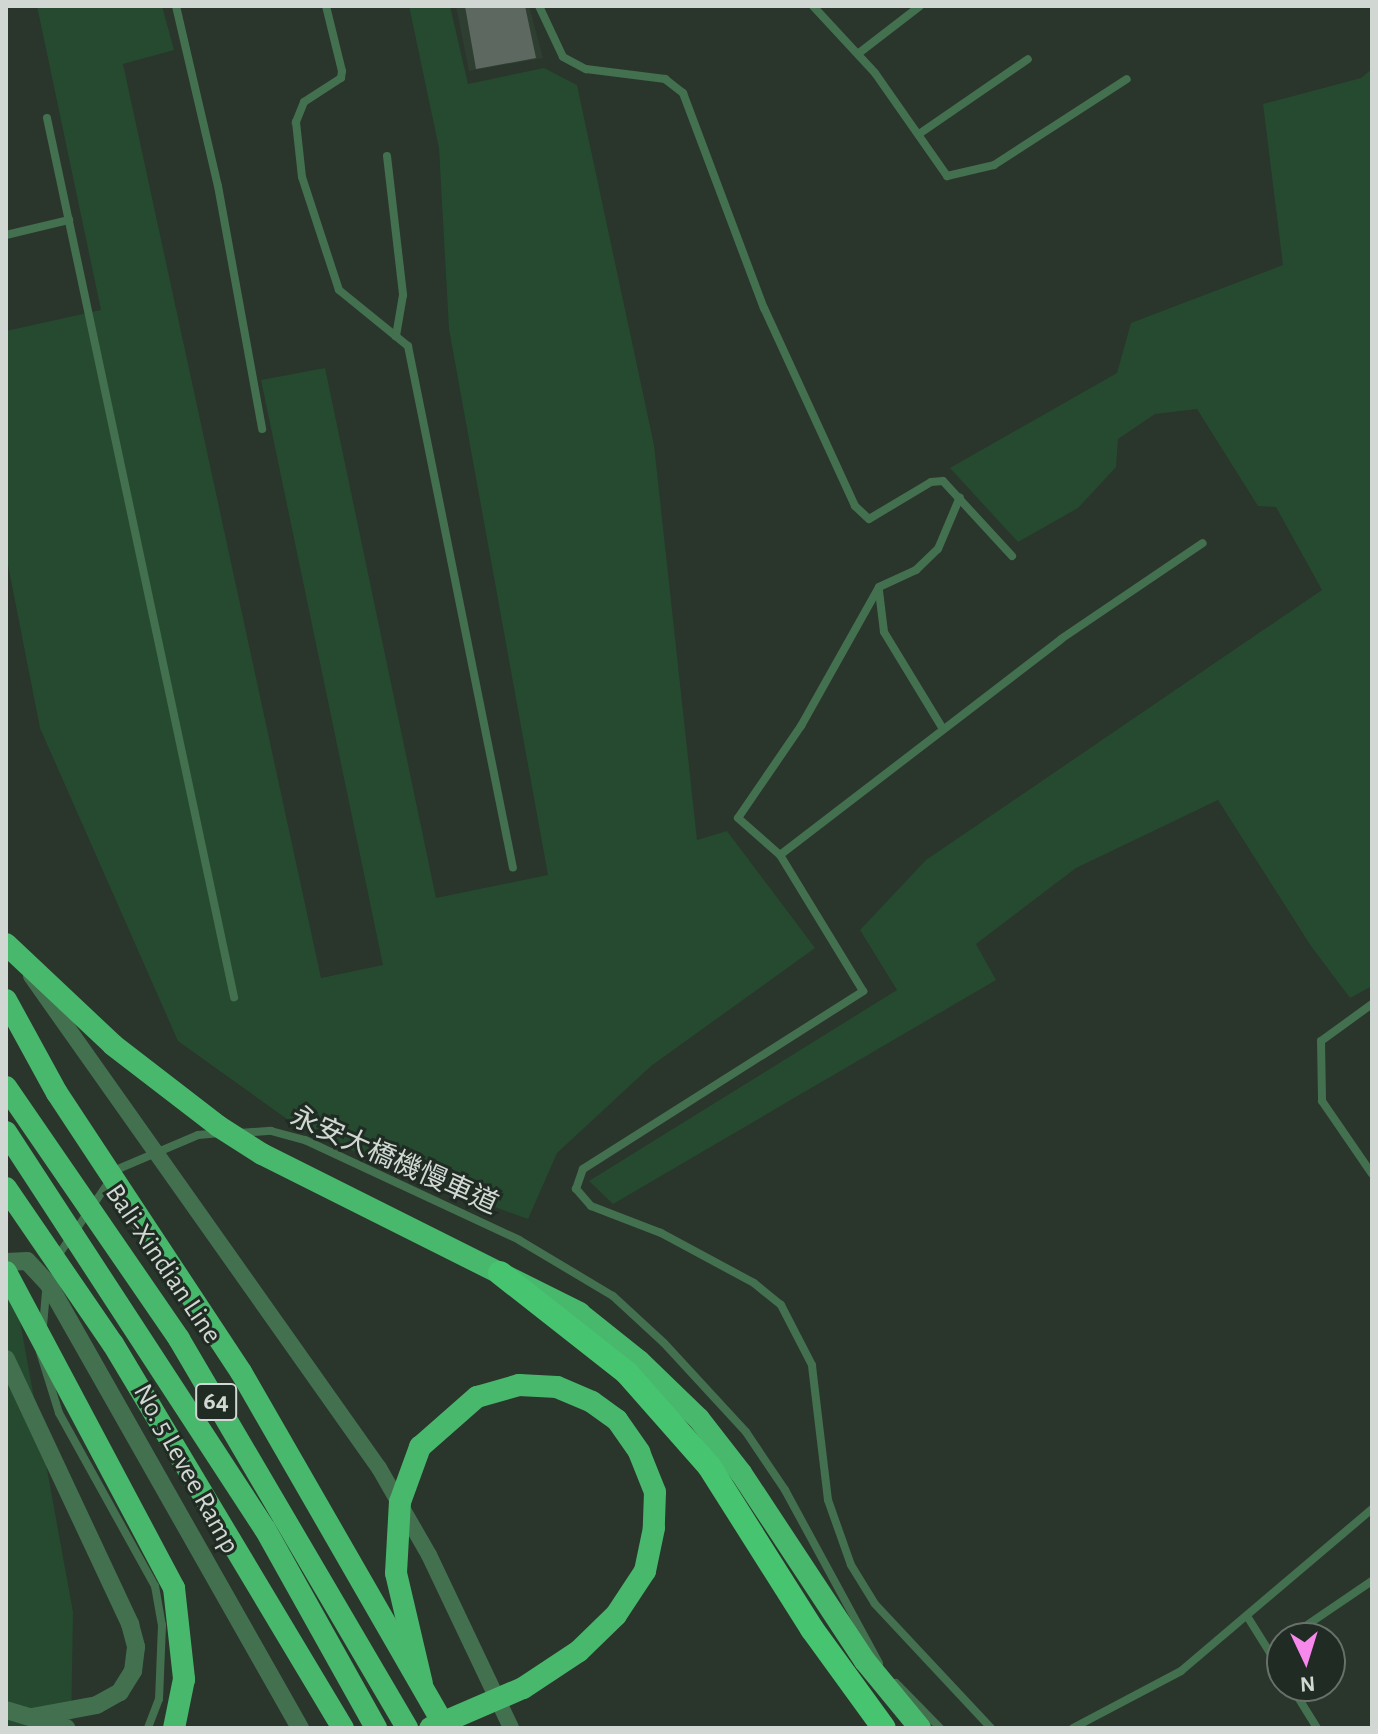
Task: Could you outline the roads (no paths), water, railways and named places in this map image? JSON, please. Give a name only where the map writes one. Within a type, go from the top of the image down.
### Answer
[{"type":"highway","points":[[6,941],[113,1045],[218,1126],[262,1154],[579,1313],[699,1419],[741,1473],[865,1661],[920,1728]]},
{"type":"highway","points":[[6,1000],[57,1093],[241,1372],[446,1728]]},
{"type":"highway","name":"Bali-Xindian Line","points":[[6,1087],[179,1339],[407,1728]]},
{"type":"highway","name":"Bali-Xindian Line","points":[[6,1132],[265,1529],[376,1728]]},
{"type":"highway","points":[[6,1188],[113,1344],[343,1728]]},
{"type":"highway","points":[[6,1272],[174,1588],[184,1679],[174,1728]]},
{"type":"highway","points":[[500,1273],[627,1373],[709,1466],[858,1696],[884,1728]]},
{"type":"highway","points":[[422,1684],[396,1573],[400,1502],[420,1447],[477,1397],[519,1385],[557,1387],[592,1402],[617,1420],[639,1452],[655,1492],[654,1528],[645,1571],[616,1615],[579,1651],[523,1688],[430,1728]]},
{"type":"street","points":[[6,941],[379,1468],[429,1555],[511,1728]]},
{"type":"street","name":"No. 5 Levee Ramp","points":[[6,1262],[27,1261],[49,1285],[300,1728]]},
{"type":"street","points":[[6,1359],[130,1624],[136,1647],[133,1671],[120,1692],[97,1705],[33,1717]]},
{"type":"street","points":[[6,1710],[66,1728]]},
{"type":"lane","points":[[176,6],[218,186],[262,429]]},
{"type":"lane","points":[[326,6],[342,71],[341,78],[304,102],[296,122],[302,177],[339,290],[408,346],[423,400],[454,589],[513,868]]},
{"type":"lane","points":[[539,6],[563,57],[586,69],[665,79],[683,93],[764,308],[855,506],[869,519],[931,482],[943,481],[1012,556]]},
{"type":"lane","points":[[813,6],[859,53],[947,176],[994,165],[1127,79]]},
{"type":"lane","points":[[859,53],[920,6]]},
{"type":"lane","points":[[919,134],[1028,59]]},
{"type":"lane","points":[[47,118],[234,997]]},
{"type":"lane","points":[[387,156],[403,295],[396,336]]},
{"type":"lane","points":[[6,235],[69,220]]},
{"type":"lane","points":[[960,497],[938,549],[916,570],[879,587],[801,726],[738,818],[780,855],[863,991],[583,1169],[576,1189],[591,1206],[674,1240],[754,1283],[781,1305],[812,1365],[828,1500],[851,1565],[875,1604],[991,1728]]},
{"type":"lane","points":[[780,855],[1061,639],[1203,543]]},
{"type":"lane","points":[[879,587],[884,632],[943,729]]},
{"type":"lane","points":[[1372,1004],[1321,1041],[1322,1101],[1372,1174]]},
{"type":"lane","name":"永安大橋機慢車道","points":[[148,1728],[159,1699],[161,1654],[155,1586],[59,1413],[40,1359],[47,1272],[118,1169],[198,1135],[271,1131],[305,1140],[519,1240],[613,1296],[664,1343],[746,1432],[785,1490],[883,1669],[940,1728]]},
{"type":"lane","points":[[1073,1728],[1181,1671],[1372,1509]]},
{"type":"lane","points":[[1312,1622],[1372,1581]]},
{"type":"lane","points":[[1247,1616],[1266,1646]]},
{"type":"lane","points":[[1301,1702],[1317,1728]]}]
